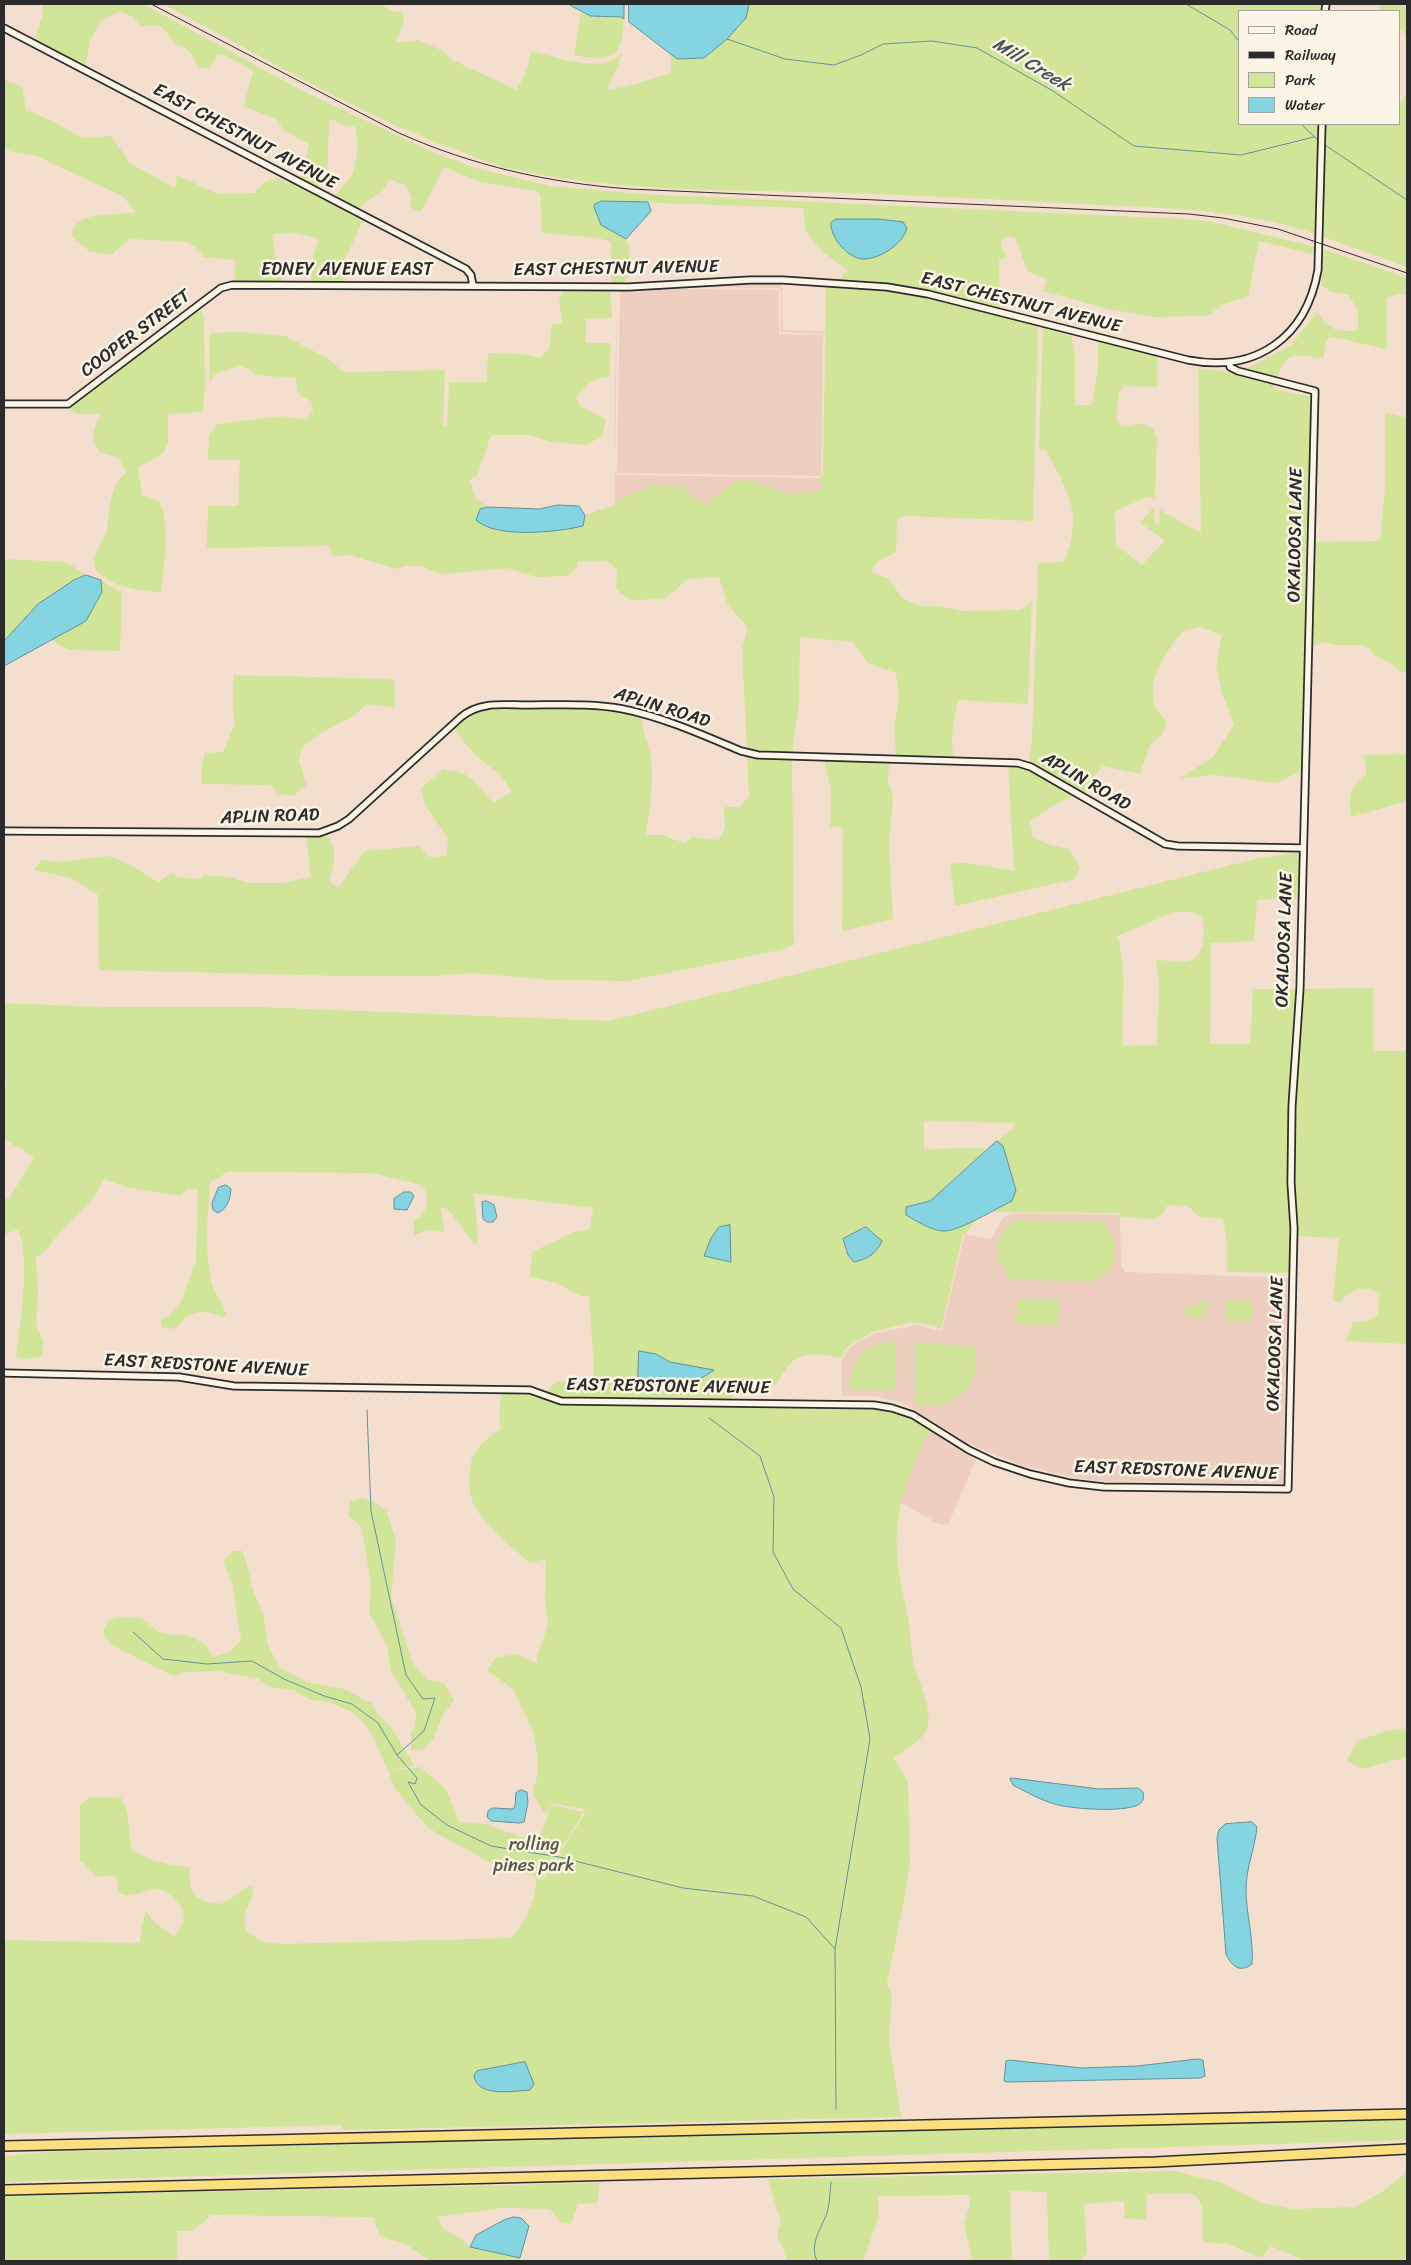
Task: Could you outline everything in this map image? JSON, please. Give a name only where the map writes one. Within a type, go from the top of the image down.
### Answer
[{"type":"highway","points":[[4,2146],[1407,2114]]},
{"type":"highway","points":[[4,2190],[1155,2162],[1407,2149]]},
{"type":"street","name":"EAST CHESTNUT AVENUE","points":[[4,28],[466,269],[471,275],[473,286],[629,287],[758,280],[887,288],[928,294],[1188,360],[1229,362],[1230,367],[1238,371],[1315,391]]},
{"type":"street","points":[[1229,362],[1250,358],[1276,344],[1294,326],[1309,304],[1318,270],[1322,125]]},
{"type":"street","name":"EDNEY AVENUE EAST","points":[[222,288],[232,285],[473,286]]},
{"type":"street","name":"COOPER STREET","points":[[4,404],[68,404],[222,288]]},
{"type":"street","name":"OKALOOSA LANE","points":[[1288,1489],[1288,1410],[1293,1272],[1292,1106],[1300,988],[1315,391]]},
{"type":"street","name":"APLIN ROAD","points":[[4,831],[319,833],[338,826],[349,819],[461,717],[472,710],[489,705],[560,705],[599,706],[632,711],[753,754],[1018,763],[1031,767],[1165,844],[1178,846],[1303,848]]},
{"type":"street","name":"EAST REDSTONE AVENUE","points":[[4,1373],[179,1377],[234,1386],[530,1390],[561,1402],[874,1406],[892,1408],[913,1416],[969,1450],[994,1462],[1030,1474],[1068,1483],[1104,1487],[1288,1489]]},
{"type":"shaded area","points":[[750,282],[782,282],[783,330],[825,331],[824,334],[781,332],[781,291],[779,288],[696,287]]},
{"type":"shaded area","points":[[620,288],[779,290],[779,334],[823,335],[821,476],[617,473]]},
{"type":"shaded area","points":[[617,315],[615,473],[615,374]]},
{"type":"shaded area","points":[[615,473],[617,475],[819,478],[823,490],[792,495],[748,480],[705,507],[683,487],[615,505]]},
{"type":"shaded area","points":[[1013,1213],[1120,1215],[1121,1266],[1125,1272],[1288,1278],[1283,1484],[1097,1481],[1058,1474],[1021,1465],[971,1445],[901,1402],[874,1396],[842,1396],[841,1364],[847,1350],[858,1342],[873,1334],[916,1325],[942,1331],[965,1234],[991,1239],[1005,1216]]},
{"type":"shaded area","points":[[930,1430],[977,1457],[948,1525],[939,1524],[901,1503],[914,1459]]},
{"type":"green space","points":[[42,4],[143,4],[301,90],[430,151],[475,168],[550,186],[641,194],[1209,221],[1316,247],[1316,255],[1259,241],[1248,297],[1224,304],[1207,316],[1155,317],[1108,309],[1043,291],[1047,279],[1028,272],[1015,237],[1007,236],[1002,240],[1001,247],[1007,256],[999,260],[1000,308],[914,288],[839,281],[847,270],[823,252],[806,232],[803,208],[602,201],[596,204],[611,232],[626,239],[629,246],[629,275],[622,284],[611,284],[611,242],[598,238],[542,233],[540,195],[537,191],[480,182],[444,167],[421,212],[409,207],[412,198],[406,185],[389,179],[383,189],[357,210],[334,198],[353,173],[358,148],[355,127],[340,124],[333,119],[329,121],[327,179],[316,189],[298,179],[301,177],[309,144],[283,130],[278,120],[244,106],[253,71],[227,56],[217,55],[210,68],[198,69],[194,58],[185,47],[177,45],[161,26],[140,26],[133,17],[120,11],[101,21],[90,41],[85,67],[34,41],[43,13]],"holes":[[[851,219],[903,222],[881,255],[867,258],[858,257],[849,253],[839,244]]]},
{"type":"green space","points":[[163,4],[380,4],[393,11],[403,12],[404,21],[395,43],[418,40],[443,51],[452,60],[517,90],[527,69],[531,51],[566,60],[592,63],[615,59],[623,52],[607,90],[628,86],[671,73],[671,54],[677,59],[704,58],[726,40],[746,18],[749,4],[1323,4],[1323,10],[1238,10],[1238,125],[1320,125],[1316,234],[1258,219],[1199,211],[910,195],[664,188],[556,177],[512,169],[453,149],[415,134],[306,81]]},
{"type":"green space","points":[[1380,4],[1407,4],[1407,38],[1401,30],[1401,10],[1378,10]]},
{"type":"green space","points":[[581,11],[591,16],[623,18],[621,42],[618,50],[613,55],[598,58],[574,55]]},
{"type":"green space","points":[[4,80],[22,86],[26,110],[53,121],[81,138],[111,136],[130,163],[175,188],[177,175],[217,194],[255,193],[264,182],[278,178],[288,184],[292,182],[363,219],[345,260],[345,281],[323,283],[311,280],[314,253],[319,239],[295,233],[274,234],[275,254],[283,282],[235,282],[235,260],[202,257],[203,252],[187,242],[131,239],[116,250],[113,255],[89,251],[72,237],[74,228],[80,222],[97,215],[135,212],[123,196],[36,156],[9,151],[4,146]]},
{"type":"green space","points":[[1407,92],[1407,267],[1321,236],[1324,125],[1401,125],[1401,102]]},
{"type":"green space","points":[[1324,249],[1407,278],[1407,295],[1398,294],[1387,298],[1387,349],[1332,337],[1327,339],[1323,359],[1306,356],[1289,358],[1277,378],[1244,370],[1291,345],[1317,312],[1334,329],[1344,331],[1358,330],[1358,311],[1349,295],[1331,292],[1321,285]]},
{"type":"green space","points":[[826,286],[913,294],[1038,326],[1033,521],[904,516],[897,519],[896,553],[877,562],[872,573],[888,578],[903,599],[922,606],[939,606],[962,611],[1021,610],[1032,601],[1028,704],[958,700],[952,734],[953,758],[896,756],[894,727],[899,700],[896,673],[869,664],[853,642],[800,637],[799,704],[792,753],[747,750],[742,649],[748,628],[728,605],[719,577],[688,579],[665,599],[630,600],[616,589],[617,569],[607,561],[578,562],[577,568],[568,576],[536,577],[508,568],[447,574],[438,573],[422,566],[405,566],[396,569],[350,555],[333,556],[329,546],[207,548],[208,506],[238,506],[240,460],[208,460],[209,435],[218,424],[281,416],[305,420],[313,412],[312,402],[297,393],[296,378],[255,375],[239,365],[214,375],[210,382],[209,335],[212,333],[241,332],[285,336],[325,357],[344,372],[445,370],[443,426],[447,427],[449,382],[487,382],[488,353],[522,354],[540,358],[549,349],[552,324],[562,323],[559,298],[565,290],[610,290],[612,318],[586,319],[586,343],[611,343],[610,377],[594,380],[576,398],[581,407],[606,419],[602,437],[585,445],[552,442],[529,435],[491,435],[477,476],[470,480],[476,499],[488,507],[480,509],[476,520],[501,529],[515,531],[556,531],[582,526],[585,515],[615,505],[621,498],[653,485],[683,487],[705,506],[736,481],[748,480],[792,495],[823,490],[819,478],[823,475]]},
{"type":"green space","points":[[200,309],[204,316],[205,387],[203,412],[168,414],[168,443],[163,453],[138,468],[142,495],[160,502],[163,513],[166,547],[161,592],[134,589],[113,583],[104,578],[94,564],[107,529],[114,489],[126,472],[119,458],[99,452],[96,446],[94,433],[96,424],[102,414],[76,414],[70,410],[71,406],[105,378]]},
{"type":"green space","points":[[1043,328],[1071,336],[1075,352],[1075,405],[1092,405],[1098,369],[1098,339],[1157,354],[1157,387],[1125,386],[1119,392],[1116,420],[1122,427],[1138,423],[1153,428],[1157,439],[1155,497],[1146,498],[1115,511],[1116,545],[1142,565],[1165,540],[1140,523],[1154,507],[1155,524],[1159,524],[1160,510],[1201,533],[1198,368],[1236,373],[1275,383],[1274,389],[1312,397],[1302,771],[1276,783],[1215,775],[1180,778],[1212,758],[1234,725],[1222,693],[1216,666],[1222,635],[1199,627],[1183,631],[1165,655],[1156,673],[1153,693],[1154,703],[1167,722],[1162,735],[1150,745],[1140,774],[1103,766],[1091,780],[1087,791],[1082,794],[1029,763],[1032,741],[1038,563],[1064,562],[1073,530],[1073,516],[1067,491],[1046,450],[1039,450]]},
{"type":"green space","points":[[1385,412],[1407,418],[1407,571],[1405,571],[1407,573],[1407,673],[1401,672],[1389,662],[1373,655],[1370,648],[1362,645],[1334,645],[1324,642],[1313,646],[1313,542],[1380,541],[1385,486]]},
{"type":"green space","points":[[4,559],[66,562],[86,575],[74,580],[38,604],[4,641]]},
{"type":"green space","points":[[100,580],[122,592],[120,651],[69,650],[51,640],[86,621],[102,592]]},
{"type":"green space","points":[[233,675],[394,679],[395,708],[367,704],[352,717],[324,731],[302,747],[299,759],[306,785],[294,796],[279,794],[270,785],[202,784],[201,770],[205,753],[223,752],[235,723]]},
{"type":"green space","points":[[489,708],[586,708],[642,717],[652,768],[651,798],[645,835],[662,835],[684,843],[692,837],[719,840],[725,828],[724,807],[739,807],[749,797],[747,755],[792,758],[794,945],[780,950],[628,981],[551,980],[473,973],[433,976],[343,976],[99,970],[98,895],[71,878],[34,870],[41,860],[61,862],[108,856],[125,862],[158,882],[171,873],[179,877],[200,879],[203,875],[228,877],[248,883],[283,883],[311,877],[306,837],[327,834],[334,851],[333,868],[329,881],[338,888],[365,851],[418,846],[428,857],[446,856],[448,839],[425,805],[421,788],[443,769],[464,774],[476,783],[494,803],[511,792],[503,778],[474,753],[453,727],[473,712]]},
{"type":"green space","points":[[1407,754],[1407,801],[1351,817],[1351,793],[1366,775],[1363,755]]},
{"type":"green space","points":[[824,760],[889,762],[888,780],[893,798],[889,843],[893,919],[842,931],[843,828],[830,826],[831,791]]},
{"type":"green space","points":[[1008,765],[1030,770],[1076,796],[1061,801],[1030,821],[1033,837],[1047,844],[1069,849],[1080,867],[1075,879],[955,906],[950,863],[974,864],[1014,871]]},
{"type":"green space","points":[[1300,852],[1300,898],[1257,900],[1254,941],[1211,943],[1210,1044],[1250,1044],[1253,989],[1297,989],[1290,1106],[1291,1273],[1227,1272],[1227,1242],[1223,1219],[1199,1217],[1188,1206],[1168,1205],[1155,1220],[1122,1218],[1120,1213],[991,1212],[1012,1201],[1016,1190],[1003,1146],[997,1141],[1015,1127],[1015,1123],[924,1121],[924,1149],[983,1148],[985,1151],[930,1201],[906,1207],[906,1215],[934,1228],[949,1229],[978,1218],[967,1232],[963,1234],[941,1329],[932,1325],[912,1322],[872,1332],[846,1348],[841,1358],[813,1354],[794,1360],[775,1385],[733,1388],[732,1401],[561,1399],[546,1393],[555,1383],[560,1382],[591,1385],[594,1369],[589,1296],[581,1296],[556,1283],[530,1277],[532,1252],[574,1232],[590,1229],[593,1208],[474,1193],[478,1238],[476,1245],[467,1236],[453,1215],[443,1207],[441,1208],[441,1215],[444,1226],[443,1232],[429,1230],[414,1235],[414,1221],[423,1214],[427,1205],[427,1196],[423,1185],[370,1173],[228,1172],[210,1182],[207,1231],[209,1268],[212,1285],[224,1307],[226,1316],[223,1318],[209,1313],[196,1313],[185,1318],[176,1329],[161,1327],[161,1318],[168,1317],[180,1304],[196,1260],[198,1189],[188,1189],[180,1196],[130,1188],[103,1179],[95,1196],[89,1203],[63,1229],[47,1250],[36,1257],[38,1293],[36,1323],[43,1342],[42,1356],[27,1359],[16,1357],[22,1311],[24,1257],[18,1230],[4,1234],[4,1197],[9,1199],[34,1157],[4,1139],[4,1086],[7,1085],[4,1076],[4,1003],[104,1007],[260,1007],[609,1021],[1259,858]],"holes":[[[1175,912],[1192,912],[1203,917],[1204,936],[1202,949],[1199,955],[1188,961],[1156,960],[1159,985],[1157,1045],[1123,1046],[1123,963],[1117,936]],[[656,1354],[670,1362],[713,1370],[638,1382]]]},
{"type":"green space","points":[[1373,988],[1373,1051],[1407,1051],[1407,1344],[1346,1341],[1353,1322],[1368,1321],[1377,1316],[1380,1294],[1363,1288],[1350,1293],[1340,1302],[1333,1301],[1339,1238],[1296,1236],[1294,1106],[1302,989]]},
{"type":"green space","points":[[1014,1220],[1106,1222],[1115,1244],[1116,1250],[1113,1263],[1100,1278],[1094,1281],[1007,1280],[1008,1274],[999,1259],[997,1246],[999,1239]]},
{"type":"green space","points":[[1017,1299],[1059,1300],[1058,1325],[1016,1324]]},
{"type":"green space","points":[[1226,1300],[1253,1301],[1252,1321],[1226,1320]]},
{"type":"green space","points":[[1200,1302],[1207,1302],[1206,1318],[1185,1317],[1186,1305],[1199,1306]]},
{"type":"green space","points":[[885,1342],[896,1343],[895,1389],[849,1389],[852,1372],[858,1359],[869,1348]]},
{"type":"green space","points":[[916,1343],[975,1347],[977,1356],[975,1374],[960,1396],[953,1401],[941,1405],[916,1404]]},
{"type":"green space","points":[[501,1392],[533,1394],[561,1404],[874,1408],[904,1416],[930,1430],[916,1459],[905,1489],[898,1521],[897,1537],[899,1569],[908,1617],[913,1662],[927,1703],[929,1720],[922,1737],[894,1758],[908,1782],[910,1861],[906,1891],[887,1983],[892,1997],[889,2039],[901,2117],[343,2130],[341,2125],[4,2134],[4,1940],[140,1943],[141,1928],[146,1911],[153,1921],[174,1937],[183,1922],[184,1914],[182,1909],[171,1895],[162,1890],[155,1889],[126,1895],[118,1892],[116,1876],[97,1877],[80,1862],[80,1805],[90,1797],[121,1798],[126,1809],[132,1850],[160,1862],[190,1867],[190,1885],[195,1896],[200,1899],[224,1904],[224,1902],[253,1886],[253,1893],[246,1911],[245,1923],[247,1932],[264,1942],[282,1944],[511,1938],[521,1925],[532,1904],[536,1879],[543,1880],[585,1813],[584,1809],[551,1803],[546,1815],[534,1797],[533,1790],[537,1777],[538,1760],[533,1731],[513,1689],[487,1670],[495,1658],[516,1654],[537,1663],[537,1655],[548,1626],[545,1599],[546,1559],[529,1563],[487,1524],[474,1506],[470,1495],[470,1469],[474,1455],[482,1443],[501,1429],[499,1418]]},
{"type":"green space","points":[[361,1498],[373,1501],[387,1512],[396,1541],[391,1597],[413,1664],[428,1680],[443,1682],[454,1700],[443,1714],[434,1738],[422,1750],[411,1750],[411,1731],[415,1728],[416,1713],[391,1671],[387,1646],[369,1612],[371,1585],[361,1526],[349,1517],[350,1502]]},
{"type":"green space","points":[[233,1551],[243,1551],[253,1590],[263,1614],[268,1645],[280,1668],[307,1682],[344,1689],[371,1703],[377,1713],[394,1731],[414,1766],[388,1771],[372,1734],[364,1723],[352,1712],[329,1702],[310,1700],[294,1690],[270,1687],[259,1679],[218,1671],[184,1672],[173,1676],[115,1647],[104,1637],[104,1628],[109,1620],[122,1617],[141,1618],[159,1632],[173,1635],[185,1634],[206,1645],[213,1657],[228,1653],[241,1640],[232,1583],[223,1561]]},
{"type":"green space","points":[[1407,1728],[1407,1757],[1362,1769],[1347,1760],[1357,1741],[1387,1731]]},
{"type":"green space","name":"rolling pines park","points":[[420,1767],[445,1788],[459,1822],[485,1824],[522,1837],[542,1833],[551,1805],[584,1812],[542,1879],[489,1862],[428,1828],[394,1787],[389,1771]]},
{"type":"green space","points":[[1407,2119],[1407,2140],[4,2182],[4,2156],[48,2152]]},
{"type":"green space","points":[[1174,2171],[1222,2183],[1259,2202],[1292,2209],[1355,2207],[1383,2191],[1407,2172],[1407,2261],[1305,2261],[1271,2246],[1262,2258],[1227,2244],[1203,2242],[1202,2205],[1194,2194],[1147,2194],[1146,2220],[1125,2218],[1124,2201],[1084,2204],[1087,2253],[1079,2261],[1049,2261],[1047,2192],[1010,2191],[1012,2261],[972,2261],[964,2224],[970,2205],[969,2195],[878,2196],[879,2216],[863,2261],[788,2261],[777,2235],[781,2222],[768,2179]]},
{"type":"green space","points":[[600,2183],[597,2203],[578,2204],[571,2224],[560,2222],[550,2209],[502,2208],[437,2217],[444,2229],[470,2247],[520,2258],[519,2261],[430,2261],[409,2246],[379,2235],[373,2217],[212,2215],[192,2231],[177,2231],[177,2261],[4,2261],[4,2196]]},
{"type":"water","points":[[568,4],[624,4],[624,19],[621,17],[591,16]]},
{"type":"water","points":[[629,4],[749,4],[746,18],[726,40],[704,58],[677,59],[629,22]]},
{"type":"water","points":[[602,201],[648,202],[651,211],[626,239],[601,225],[594,207],[595,204]]},
{"type":"water","points":[[836,219],[878,219],[903,222],[907,228],[905,234],[896,245],[878,256],[865,259],[853,256],[837,241],[831,223]]},
{"type":"water","points":[[558,505],[579,506],[585,515],[583,526],[543,532],[512,532],[485,526],[476,520],[480,509],[488,507],[539,509]]},
{"type":"water","points":[[86,575],[101,580],[102,592],[86,621],[4,666],[4,641],[38,604],[74,580]]},
{"type":"water","points":[[997,1141],[1003,1146],[1016,1190],[1012,1201],[970,1223],[946,1231],[931,1228],[906,1215],[906,1207],[930,1201]]},
{"type":"water","points":[[226,1185],[231,1189],[229,1200],[224,1209],[218,1213],[213,1210],[212,1203],[218,1188]]},
{"type":"water","points":[[404,1192],[411,1192],[414,1196],[407,1210],[394,1209],[394,1199]]},
{"type":"water","points":[[487,1201],[494,1205],[497,1217],[493,1222],[487,1222],[483,1219],[482,1202]]},
{"type":"water","points":[[730,1225],[731,1262],[704,1256],[711,1238],[719,1227]]},
{"type":"water","points":[[866,1227],[882,1241],[871,1255],[854,1262],[848,1255],[843,1239]]},
{"type":"water","points":[[639,1351],[656,1354],[670,1362],[714,1370],[696,1380],[677,1385],[638,1382]]},
{"type":"water","points":[[1010,1779],[1099,1789],[1138,1788],[1143,1792],[1144,1798],[1141,1803],[1126,1808],[1092,1809],[1070,1807],[1050,1803],[1013,1785]]},
{"type":"water","points":[[521,1790],[527,1792],[528,1803],[524,1822],[491,1821],[487,1817],[488,1811],[492,1808],[513,1809],[516,1793]]},
{"type":"water","points":[[1252,1822],[1257,1827],[1247,1873],[1246,1889],[1252,1945],[1252,1964],[1248,1967],[1240,1968],[1231,1962],[1226,1954],[1217,1838],[1219,1830],[1225,1824]]},
{"type":"water","points":[[1010,2060],[1081,2068],[1137,2066],[1203,2060],[1205,2076],[1200,2078],[1004,2081],[1006,2061]]},
{"type":"water","points":[[525,2062],[534,2084],[530,2090],[497,2092],[481,2087],[476,2082],[474,2075],[477,2071]]},
{"type":"water","points":[[514,2217],[521,2218],[529,2226],[520,2258],[470,2247],[476,2235],[504,2220]]},
{"type":"waterway","points":[[1186,4],[1230,30],[1238,40]]},
{"type":"waterway","name":"Mill Creek","points":[[727,39],[785,59],[834,65],[883,44],[932,41],[977,48],[1053,91],[1134,146],[1241,155],[1314,137]]},
{"type":"waterway","points":[[1302,125],[1318,140]]},
{"type":"waterway","name":"Mill Creek","points":[[1325,145],[1407,200]]},
{"type":"waterway","points":[[367,1410],[371,1511],[406,1675],[423,1699],[435,1698],[424,1731],[397,1755],[417,1778],[415,1784],[408,1782],[421,1805],[447,1825],[491,1846],[559,1857],[683,1888],[753,1896],[806,1917],[835,1949]]},
{"type":"waterway","points":[[709,1418],[760,1456],[774,1497],[773,1552],[793,1589],[841,1628],[861,1687],[870,1739],[835,1949],[836,2109]]},
{"type":"waterway","points":[[133,1632],[163,1659],[207,1664],[252,1661],[284,1679],[324,1696],[352,1704],[378,1723],[397,1755]]},
{"type":"waterway","points":[[817,2261],[814,2249],[815,2243],[827,2213],[831,2182]]},
{"type":"railway","points":[[151,4],[399,133],[455,155],[512,171],[570,182],[630,189],[1189,214],[1223,218],[1278,229],[1407,273]]}]
